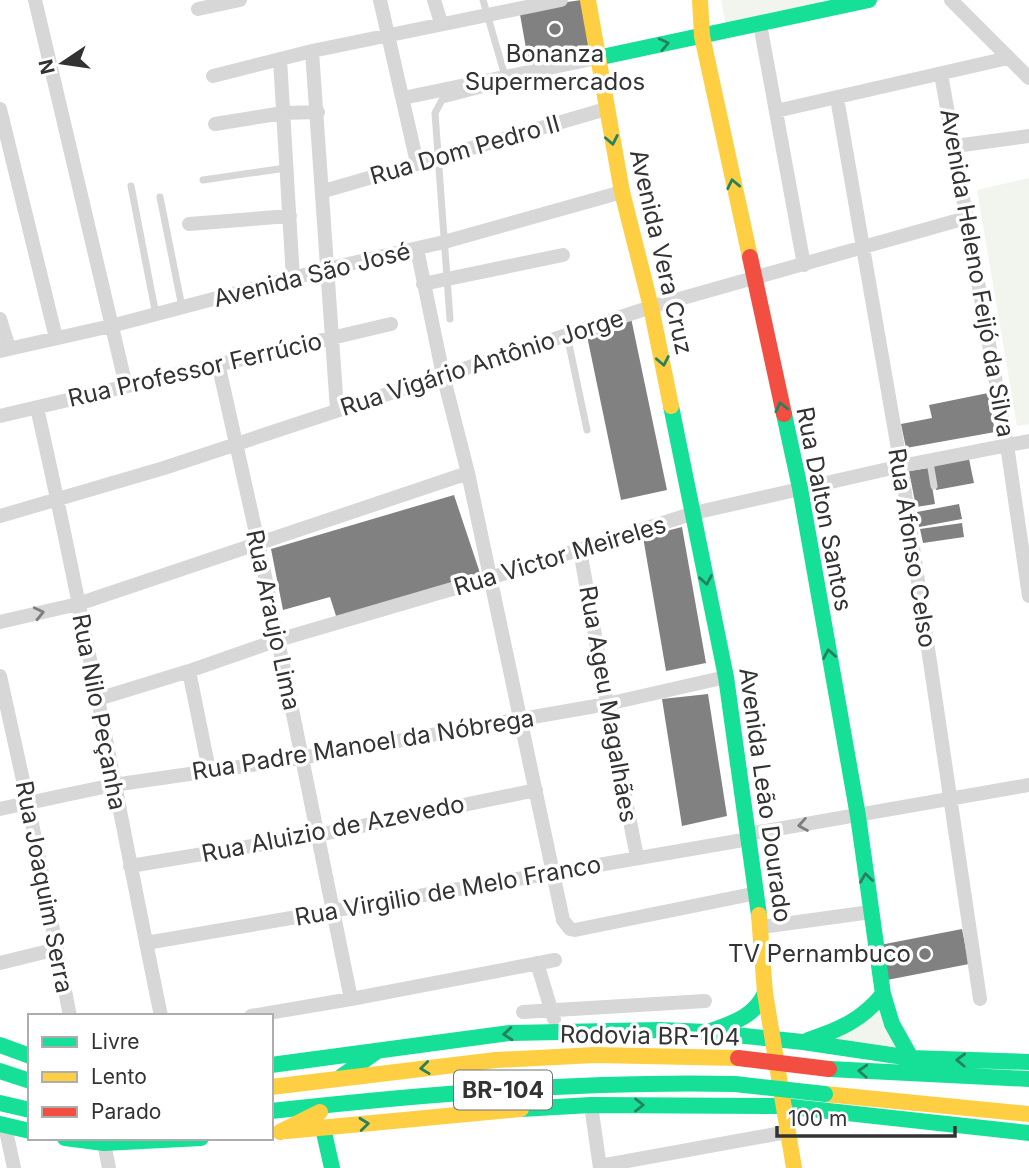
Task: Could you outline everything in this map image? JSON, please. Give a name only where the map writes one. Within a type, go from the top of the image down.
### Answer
[{"type":"main road","name":"Avenida Vera Cruz","points":[[588,0],[621,192],[652,307],[694,513]]},
{"type":"main road","name":"Rua Dalton Santos","points":[[700,0],[702,36],[800,488],[858,816],[883,994],[892,1024],[911,1058]]},
{"type":"main road","points":[[597,58],[869,0]]},
{"type":"main road","name":"Avenida Leão Dourado","points":[[694,513],[726,677],[757,893],[765,993],[772,1039],[791,1106],[787,1132],[794,1168]]},
{"type":"main road","points":[[706,1032],[743,1018],[759,1004],[765,993]]},
{"type":"main road","points":[[803,1042],[858,1021],[883,994]]},
{"type":"main road","points":[[273,1065],[442,1041],[558,1031],[706,1032],[803,1042],[911,1058],[1029,1062]]},
{"type":"main road","points":[[791,1106],[803,1042]]},
{"type":"main road","points":[[0,1045],[28,1055]]},
{"type":"main road","points":[[338,1078],[376,1052]]},
{"type":"main road","name":"Rodovia BR-104","points":[[273,1087],[496,1060],[583,1055],[738,1058],[829,1069],[1029,1079]]},
{"type":"main road","points":[[0,1071],[28,1080]]},
{"type":"main road","name":"Rodovia BR-104","points":[[273,1111],[338,1103],[604,1082],[734,1084],[1029,1114]]},
{"type":"main road","points":[[0,1103],[28,1110]]},
{"type":"main road","points":[[275,1132],[338,1103]]},
{"type":"main road","points":[[275,1132],[591,1105],[791,1106],[1029,1133]]},
{"type":"main road","points":[[3,1125],[28,1131]]},
{"type":"main road","points":[[323,1128],[332,1168]]},
{"type":"main road","points":[[81,1140],[104,1143],[162,1140]]},
{"type":"street","points":[[35,0],[127,386]]},
{"type":"street","points":[[198,9],[240,0]]},
{"type":"street","points":[[380,0],[404,98],[416,163]]},
{"type":"street","points":[[434,0],[441,23]]},
{"type":"street","points":[[213,76],[441,23],[485,7],[561,0]]},
{"type":"street","points":[[951,0],[1029,78]]},
{"type":"street","points":[[760,24],[804,265]]},
{"type":"street","points":[[313,51],[337,410]]},
{"type":"street","points":[[404,98],[597,58]]},
{"type":"street","points":[[776,111],[1008,58]]},
{"type":"street","points":[[280,59],[293,279]]},
{"type":"street","name":"Avenida Heleno Feijó da Silva","points":[[941,74],[1007,445],[1027,564],[1029,596]]},
{"type":"street","name":"Rua Afonso Celso","points":[[836,98],[901,466],[980,999]]},
{"type":"street","points":[[0,109],[3,135],[56,338]]},
{"type":"street","name":"Rua Dom Pedro II","points":[[324,191],[606,109]]},
{"type":"street","points":[[215,124],[284,113],[318,112]]},
{"type":"street","points":[[955,146],[1029,136]]},
{"type":"street","name":"Avenida São José","points":[[5,349],[111,326],[327,269],[417,249],[621,192]]},
{"type":"street","points":[[189,224],[290,216]]},
{"type":"street","name":"Rua Vigário Antônio Jorge","points":[[0,516],[58,501],[236,444],[652,307],[966,218]]},
{"type":"street","points":[[417,249],[564,920],[570,929],[575,930],[757,893]]},
{"type":"street","points":[[424,284],[563,254]]},
{"type":"street","points":[[0,319],[5,349]]},
{"type":"street","name":"Rua Professor Ferrúcio","points":[[0,416],[391,324]]},
{"type":"street","name":"Rua Araujo Lima","points":[[218,363],[258,542],[351,999]]},
{"type":"street","name":"Rua Nilo Peçanha","points":[[37,408],[161,1014]]},
{"type":"street","name":"Rua Victor Meireles","points":[[98,699],[278,640],[490,579],[694,513],[901,466],[1029,441]]},
{"type":"street","points":[[0,622],[78,604],[468,473]]},
{"type":"street","name":"Rua Ageu Magalhães","points":[[580,550],[637,858]]},
{"type":"street","points":[[189,671],[209,770]]},
{"type":"street","name":"Rua Joaquim Serra","points":[[0,676],[70,1014]]},
{"type":"street","name":"Rua Padre Manoel da Nóbrega","points":[[0,809],[113,785],[302,758],[607,705],[726,677]]},
{"type":"street","name":"Rua Virgilio de Melo Franco","points":[[146,943],[637,858],[1029,785]]},
{"type":"street","name":"Rua Aluizio de Azevedo","points":[[130,866],[318,835],[536,790]]},
{"type":"street","points":[[761,927],[871,912]]},
{"type":"street","points":[[0,963],[57,949]]},
{"type":"street","points":[[263,1014],[555,960]]},
{"type":"street","points":[[537,963],[558,1031]]},
{"type":"street","points":[[523,1012],[705,1001]]},
{"type":"street","points":[[591,1105],[600,1167],[787,1132]]},
{"type":"street","points":[[3,1125],[14,1168]]},
{"type":"street","points":[[104,1143],[109,1168]]},
{"type":"lane","points":[[450,319],[435,113],[442,100],[504,85],[505,76],[485,7]]},
{"type":"lane","points":[[203,180],[287,168]]},
{"type":"lane","points":[[131,186],[156,315]]},
{"type":"lane","points":[[160,197],[182,308]]},
{"type":"lane","points":[[567,334],[587,430]]},
{"type":"lane","points":[[930,462],[934,486]]},
{"type":"shaded area","points":[[721,0],[820,0],[822,7],[726,26]]},
{"type":"shaded area","points":[[1029,178],[1029,424],[1017,426],[977,190]]},
{"type":"shaded area","points":[[882,999],[907,1055],[815,1042]]},
{"type":"building","name":"Bonanza Supermercados","points":[[581,0],[591,49],[529,65],[519,9]]},
{"type":"building","points":[[631,318],[667,490],[621,500],[586,331]]},
{"type":"building","points":[[988,393],[995,432],[906,448],[901,424],[932,418],[929,405]]},
{"type":"building","points":[[969,459],[974,483],[936,490],[932,466]]},
{"type":"building","points":[[929,468],[935,504],[916,507],[909,471]]},
{"type":"building","points":[[454,495],[481,576],[337,619],[330,597],[283,610],[271,549]]},
{"type":"building","points":[[959,504],[962,519],[919,527],[917,512]]},
{"type":"building","points":[[962,523],[964,537],[923,543],[920,529]]},
{"type":"building","points":[[682,527],[706,663],[666,671],[643,537]]},
{"type":"building","points":[[708,694],[727,816],[682,826],[662,699]]},
{"type":"building","name":"TV Pernambuco","points":[[962,929],[969,964],[887,980],[880,945]]},
{"type":"traffic: fast","points":[[597,58],[869,0]]},
{"type":"traffic: fast","points":[[671,406],[726,677],[759,915]]},
{"type":"traffic: fast","points":[[784,414],[800,488],[858,816],[883,994],[892,1024],[911,1058]]},
{"type":"traffic: fast","points":[[711,1031],[735,1022],[749,1013],[765,993]]},
{"type":"traffic: fast","points":[[808,1040],[849,1023],[867,1011],[883,994]]},
{"type":"traffic: fast","points":[[273,1065],[510,1033],[660,1030],[803,1042],[911,1058],[1029,1062]]},
{"type":"traffic: fast","points":[[0,1045],[28,1055]]},
{"type":"traffic: fast","points":[[342,1076],[376,1052]]},
{"type":"traffic: fast","points":[[829,1069],[1029,1079]]},
{"type":"traffic: fast","points":[[0,1071],[28,1080]]},
{"type":"traffic: fast","points":[[273,1111],[503,1090],[735,1084]]},
{"type":"traffic: fast","points":[[735,1084],[825,1094]]},
{"type":"traffic: fast","points":[[0,1103],[28,1110]]},
{"type":"traffic: fast","points":[[521,1109],[591,1105],[783,1106],[1029,1133]]},
{"type":"traffic: fast","points":[[0,1124],[28,1131]]},
{"type":"traffic: fast","points":[[323,1128],[332,1168]]},
{"type":"traffic: fast","points":[[81,1140],[104,1143],[162,1140]]},
{"type":"traffic: slow","points":[[588,0],[622,192],[651,307],[671,406]]},
{"type":"traffic: slow","points":[[700,0],[702,36],[750,257]]},
{"type":"traffic: slow","points":[[759,915],[765,993],[794,1168]]},
{"type":"traffic: slow","points":[[273,1087],[496,1060],[595,1055],[738,1058]]},
{"type":"traffic: slow","points":[[825,1094],[1029,1114]]},
{"type":"traffic: slow","points":[[287,1131],[521,1109]]},
{"type":"traffic: slow","points":[[280,1132],[320,1112]]},
{"type":"traffic: jam","points":[[750,257],[784,414]]},
{"type":"traffic: jam","points":[[738,1058],[829,1069]]},
{"type":"place","name":"Bonanza Supermercados","points":[[555,29]]},
{"type":"place","name":"TV Pernambuco","points":[[925,954]]}]
